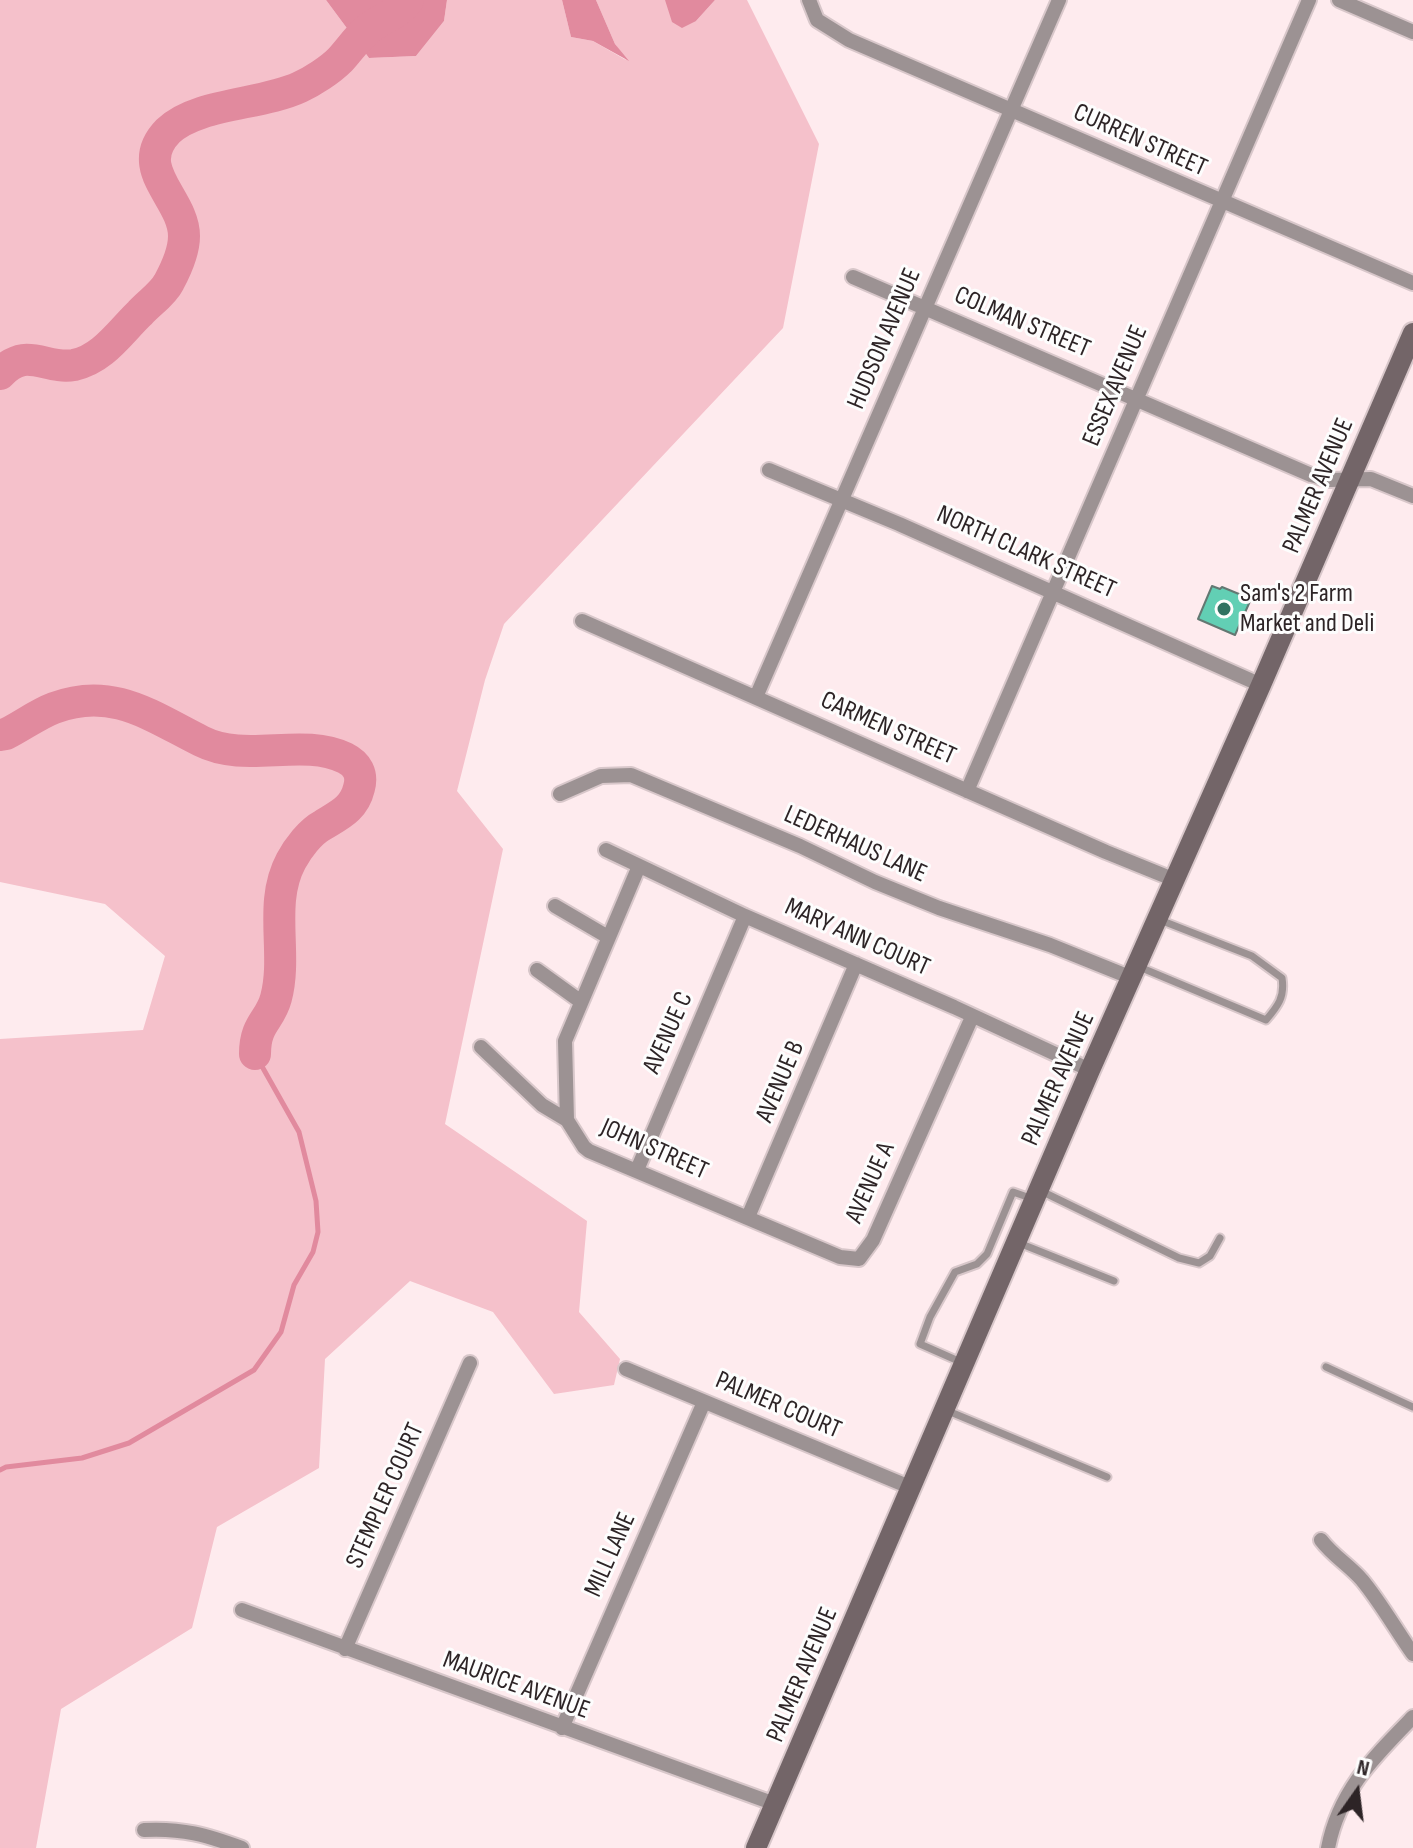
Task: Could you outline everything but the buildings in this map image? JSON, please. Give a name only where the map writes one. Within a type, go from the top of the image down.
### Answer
[{"type":"street","name":"CURREN STREET","points":[[809,0],[817,20],[849,40],[1413,283]]},
{"type":"street","name":"HUDSON AVENUE","points":[[756,697],[1059,0]]},
{"type":"street","name":"ESSEX AVENUE","points":[[967,791],[1309,0]]},
{"type":"street","points":[[1339,0],[1413,32]]},
{"type":"street","name":"COLMAN STREET","points":[[853,277],[1311,475],[1330,480],[1371,479],[1413,496]]},
{"type":"street","name":"PALMER AVENUE","points":[[756,1848],[1090,1070],[1413,333]]},
{"type":"street","name":"NORTH CLARK STREET","points":[[769,470],[1052,591],[1261,685]]},
{"type":"street","name":"CARMEN STREET","points":[[582,621],[1175,880]]},
{"type":"street","name":"LEDERHAUS LANE","points":[[560,794],[601,776],[631,775],[939,908],[1134,972]]},
{"type":"street","name":"MARY ANN COURT","points":[[606,850],[745,916],[1090,1070]]},
{"type":"street","points":[[567,1120],[565,1041],[639,866]]},
{"type":"street","points":[[555,906],[608,937]]},
{"type":"street","name":"AVENUE C","points":[[637,1170],[745,916]]},
{"type":"street","name":"AVENUE B","points":[[748,1217],[856,964]]},
{"type":"street","points":[[537,970],[580,1001]]},
{"type":"street","name":"AVENUE A","points":[[748,1217],[840,1257],[859,1259],[873,1240],[972,1017]]},
{"type":"street","name":"JOHN STREET","points":[[481,1047],[542,1105],[567,1120],[584,1147],[748,1217]]},
{"type":"street","name":"STEMPLER COURT","points":[[345,1649],[470,1363]]},
{"type":"street","name":"PALMER COURT","points":[[626,1369],[912,1488]]},
{"type":"street","name":"MILL LANE","points":[[562,1728],[704,1402]]},
{"type":"street","points":[[1321,1540],[1331,1554],[1361,1579],[1413,1654]]},
{"type":"street","name":"MAURICE AVENUE","points":[[242,1610],[775,1804]]},
{"type":"street","points":[[1328,1848],[1342,1801],[1355,1781],[1413,1717]]},
{"type":"street","points":[[144,1830],[173,1828],[194,1831],[242,1848]]},
{"type":"lane","points":[[1134,972],[1266,1020],[1284,993],[1282,978],[1252,956],[1158,919]]},
{"type":"lane","points":[[964,1363],[920,1344],[930,1317],[955,1272],[977,1264],[987,1254],[1013,1192],[1037,1195],[1179,1258],[1199,1263],[1210,1256],[1220,1238]]},
{"type":"lane","points":[[1017,1242],[1114,1281]]},
{"type":"lane","points":[[987,1254],[1009,1262]]},
{"type":"lane","points":[[1326,1367],[1413,1407]]},
{"type":"lane","points":[[946,1410],[1107,1477]]},
{"type":"shaded area","points":[[0,0],[326,0],[369,58],[416,56],[444,21],[447,0],[562,0],[571,37],[593,41],[626,60],[615,44],[596,0],[665,0],[696,21],[715,0],[747,0],[819,144],[783,328],[504,624],[485,680],[457,791],[503,849],[445,1124],[587,1221],[579,1312],[620,1359],[614,1385],[554,1394],[493,1312],[410,1281],[325,1359],[319,1468],[217,1527],[192,1628],[61,1709],[36,1848],[0,1848],[0,1039],[143,1030],[165,956],[105,904],[0,882]]},
{"type":"shaded area","points":[[326,0],[447,0],[444,21],[416,56],[369,58]]},
{"type":"shaded area","points":[[562,0],[596,0],[615,44],[629,61],[593,41],[571,37]]},
{"type":"shaded area","points":[[665,0],[715,0],[696,21],[682,28],[672,22]]},
{"type":"waterway","points":[[0,374],[18,361],[36,360],[64,366],[94,357],[166,286],[179,260],[184,236],[182,222],[162,184],[155,158],[158,145],[168,131],[196,115],[285,93],[310,82],[336,64],[369,28],[408,0]]},
{"type":"waterway","points":[[0,735],[54,708],[94,700],[130,707],[218,747],[328,752],[356,766],[360,783],[354,801],[309,836],[284,877],[279,911],[279,981],[273,1006],[257,1035],[255,1054]]},
{"type":"waterway","points":[[0,1470],[82,1458],[129,1443],[254,1370],[281,1332],[294,1285],[313,1252],[318,1232],[316,1201],[299,1132],[255,1054]]},
{"type":"place","name":"Sam's 2 Farm Market and Deli","points":[[1224,609]]}]
